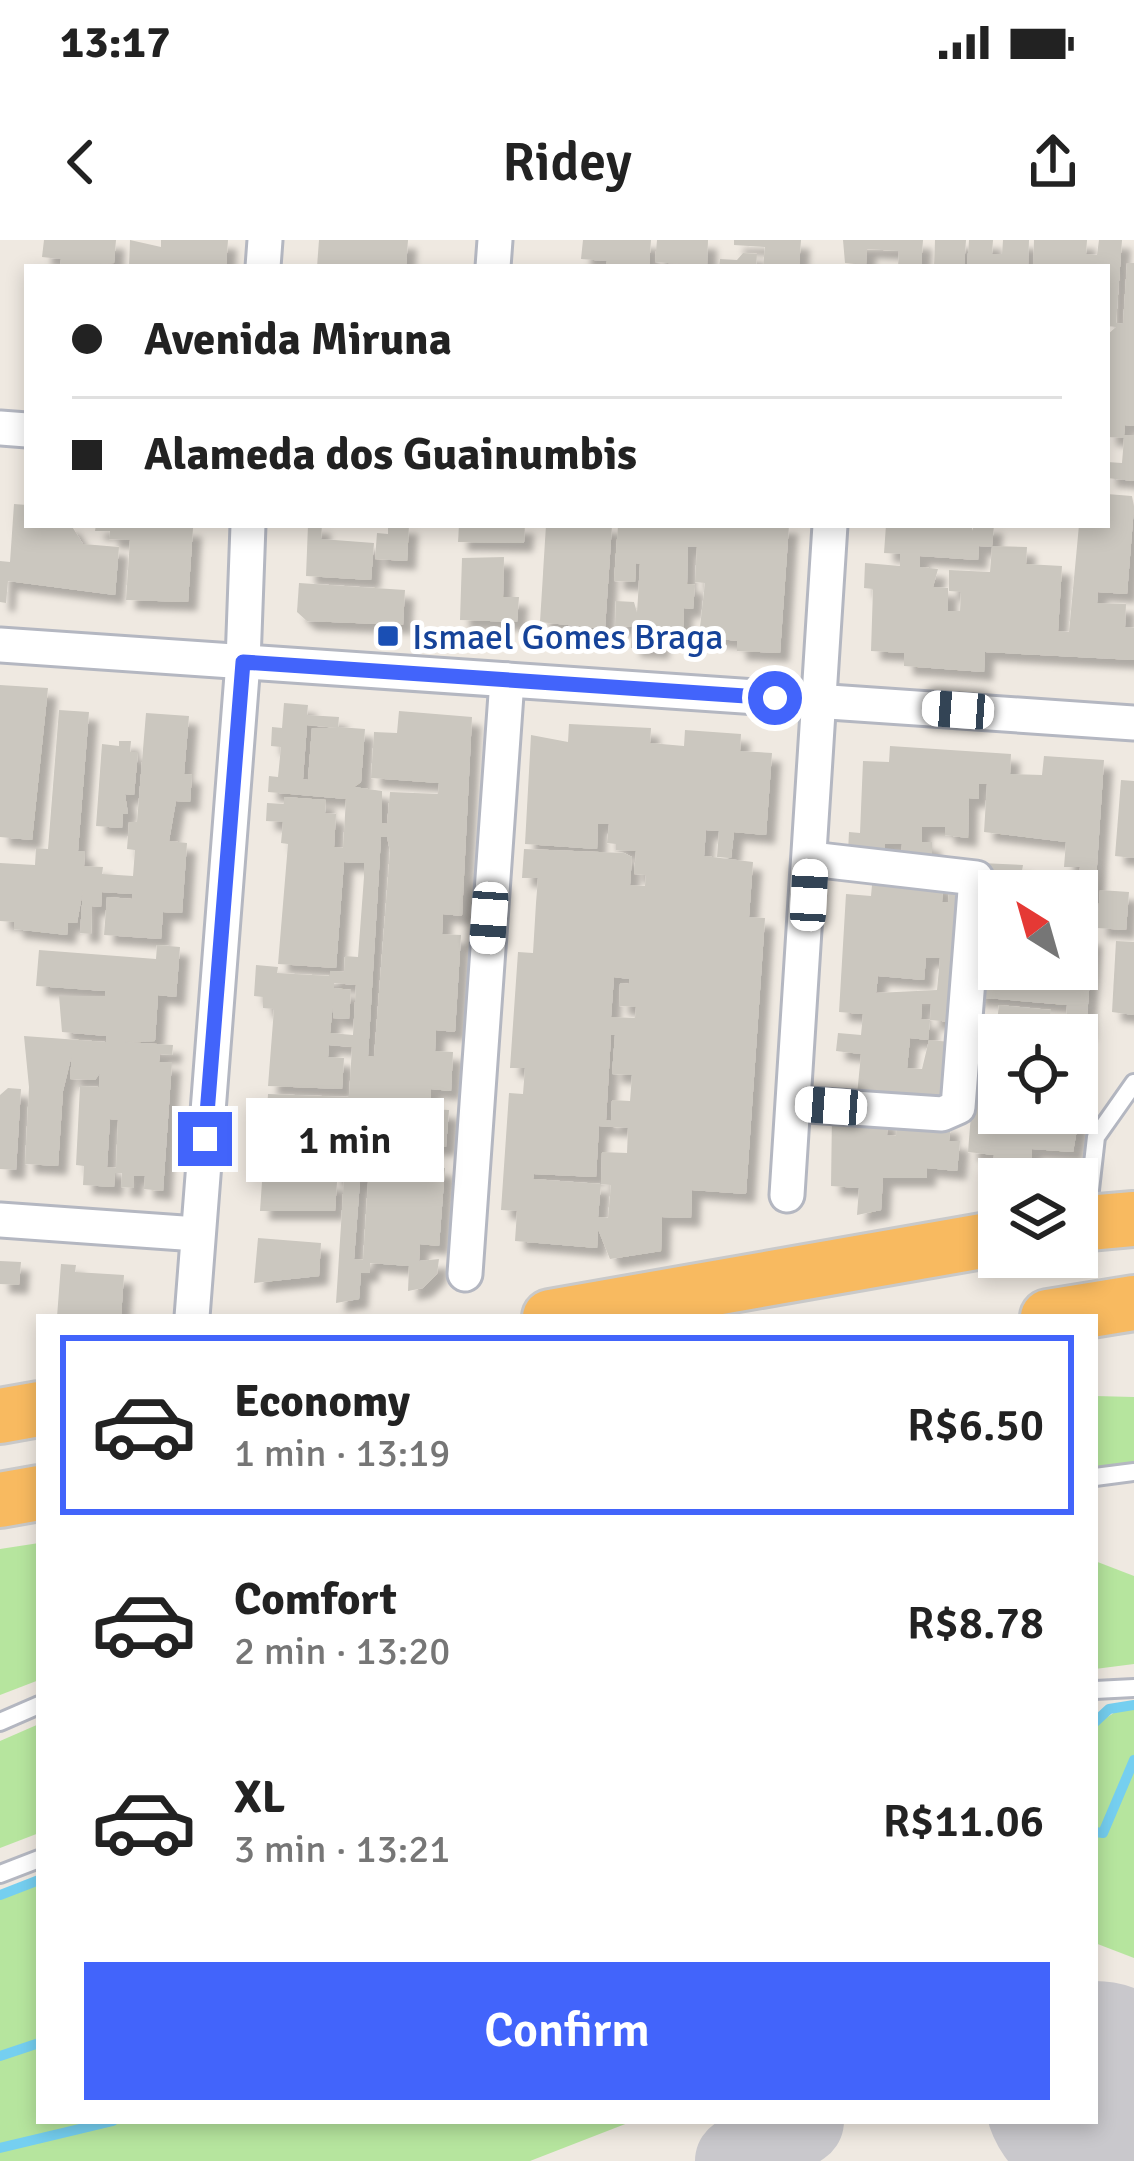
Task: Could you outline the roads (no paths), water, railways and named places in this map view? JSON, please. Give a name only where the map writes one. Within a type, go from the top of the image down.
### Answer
[{"type":"highway","points":[[567,1314],[978,1242]]},
{"type":"highway","points":[[1068,1314],[1134,1304]]},
{"type":"highway","points":[[0,1416],[36,1410]]},
{"type":"highway","points":[[0,1499],[36,1493]]},
{"type":"street","points":[[192,1314],[243,662],[248,528]]},
{"type":"street","points":[[787,1195],[830,528]]},
{"type":"street","points":[[0,645],[1134,722]]},
{"type":"street","points":[[466,1274],[507,680]]},
{"type":"street","points":[[794,1104],[941,1114],[958,1107],[976,878],[970,873],[811,859]]},
{"type":"street","points":[[0,1220],[197,1234]]},
{"type":"lane","points":[[1099,1222],[1096,1137],[1101,1123],[1132,1090]]},
{"type":"lane","points":[[1098,1477],[1134,1472]]},
{"type":"lane","points":[[1098,1690],[1134,1688]]},
{"type":"lane","points":[[0,1722],[36,1706]]},
{"type":"lane","points":[[0,1874],[36,1860]]},
{"type":"waterway","points":[[1098,1719],[1109,1709],[1134,1705]]},
{"type":"waterway","points":[[1098,1832],[1103,1833],[1134,1760]]},
{"type":"waterway","points":[[0,1895],[36,1881]]},
{"type":"waterway","points":[[0,2056],[36,2044]]},
{"type":"waterway","points":[[0,2148],[100,2124]]},
{"type":"place","name":"Ismael Gomes Braga","points":[[388,636]]}]
